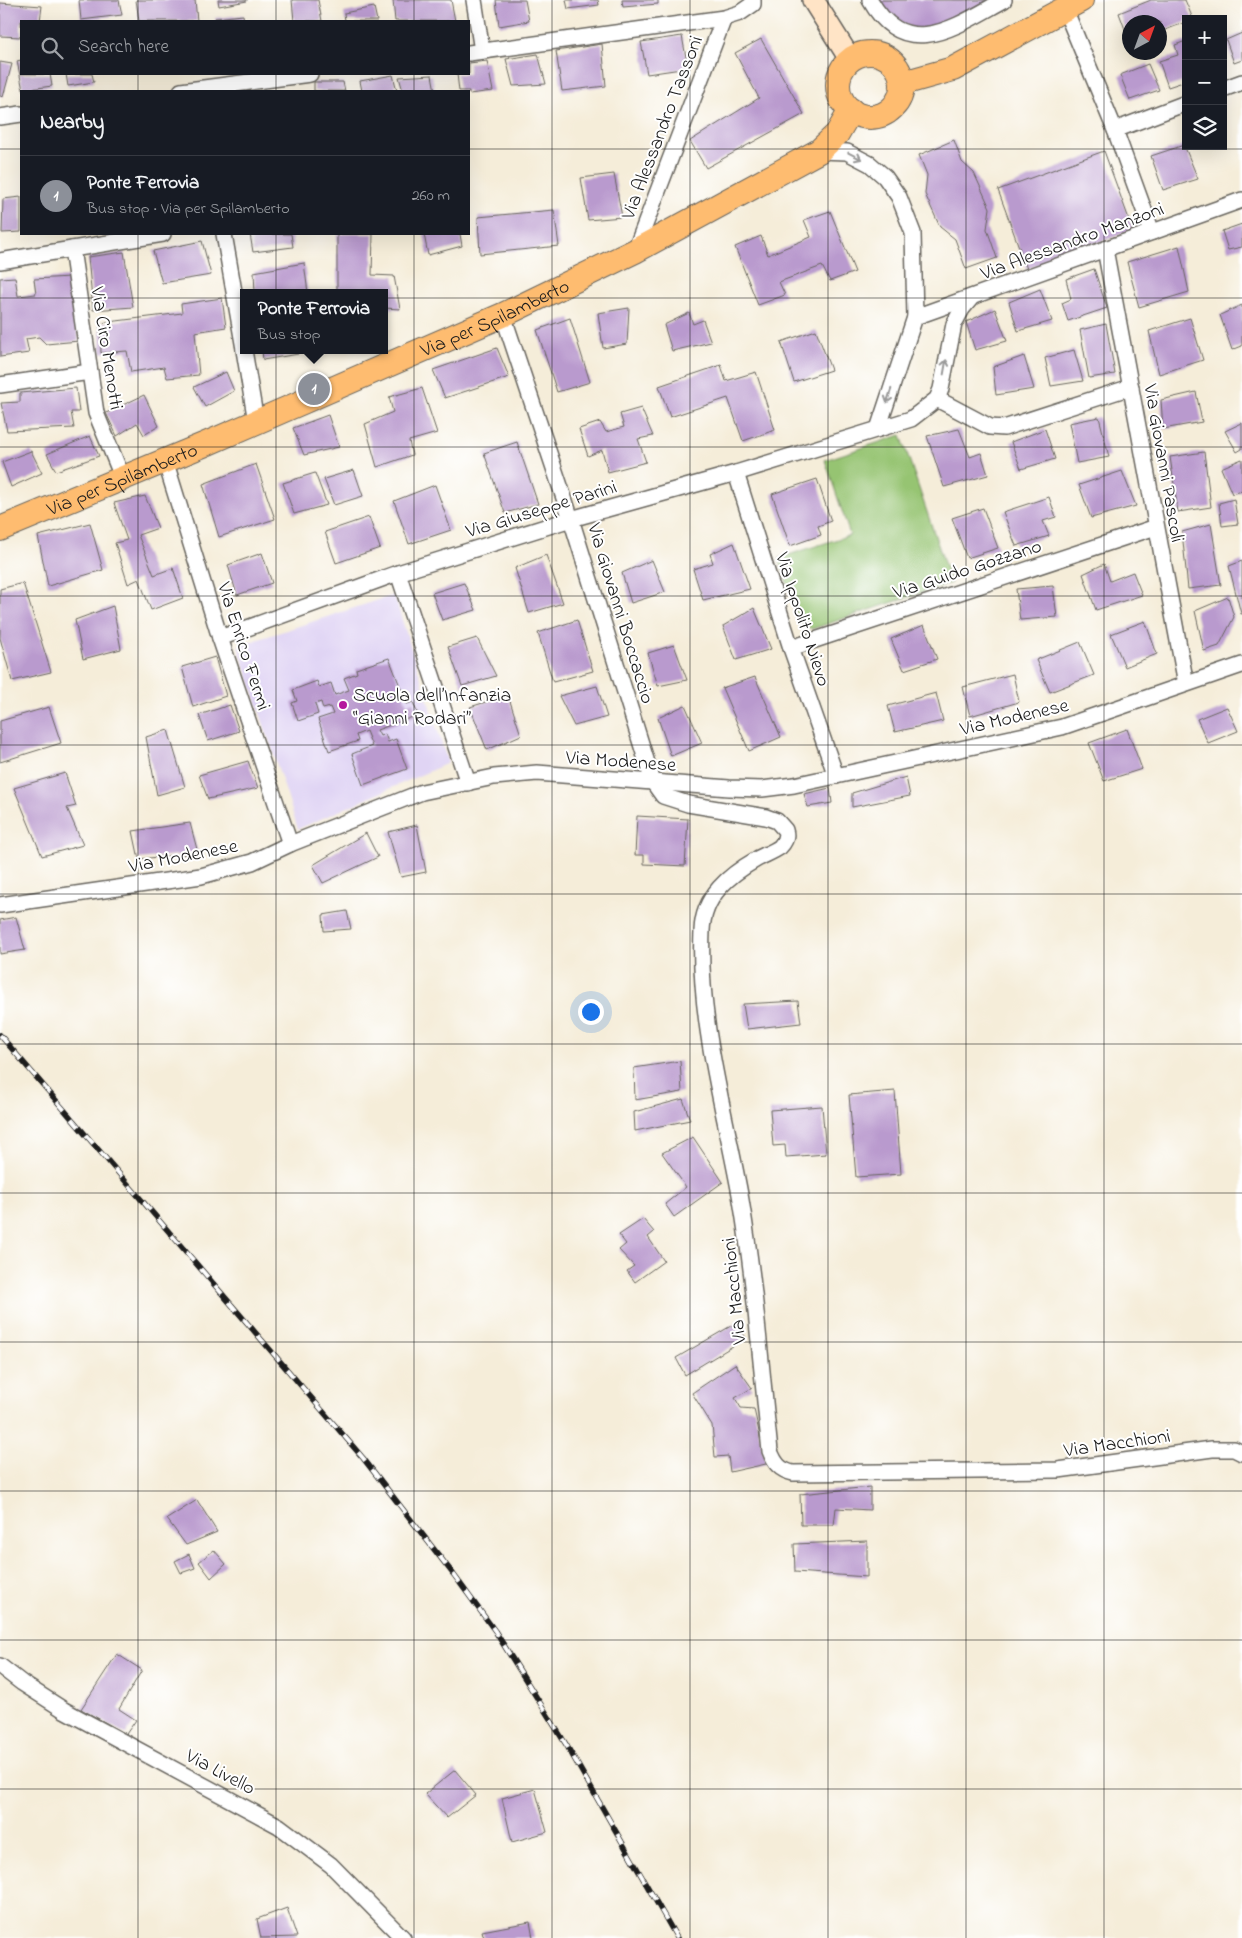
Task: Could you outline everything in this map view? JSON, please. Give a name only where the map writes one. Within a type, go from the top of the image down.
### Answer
[{"type":"main road","points":[[812,0],[850,59]]},
{"type":"main road","points":[[903,84],[953,68],[1074,5]]},
{"type":"main road","points":[[866,53],[884,55],[897,67],[903,84],[897,103],[890,111],[870,117],[851,110],[844,103],[838,85],[844,66],[850,59],[866,53]]},
{"type":"main road","name":"Via per Spilamberto","points":[[0,529],[123,479],[503,315],[635,251],[819,151],[837,134],[851,110]]},
{"type":"street","points":[[474,0],[476,52]]},
{"type":"street","name":"Via Alessandro Tassoni","points":[[476,52],[724,18],[740,13],[753,4],[753,0]]},
{"type":"street","points":[[870,0],[883,18],[894,27],[920,35],[946,32],[1004,0]]},
{"type":"street","points":[[1074,5],[1115,130],[1152,232]]},
{"type":"street","name":"Via Alessandro Tassoni","points":[[635,251],[724,18]]},
{"type":"street","points":[[206,90],[304,75]]},
{"type":"street","points":[[1227,88],[1242,82]]},
{"type":"street","points":[[1115,130],[1182,105]]},
{"type":"street","points":[[0,117],[20,114]]},
{"type":"street","points":[[819,151],[847,152],[870,164],[885,177],[899,197],[913,233],[915,317],[878,429]]},
{"type":"street","name":"Via Alessandro Manzoni","points":[[915,317],[1242,200]]},
{"type":"street","points":[[0,261],[157,235]]},
{"type":"street","points":[[224,235],[240,327]]},
{"type":"street","name":"Via Ciro Menotti","points":[[72,249],[96,413],[123,479]]},
{"type":"street","name":"Via Giovanni Pascoli","points":[[1105,249],[1186,684]]},
{"type":"street","points":[[972,296],[954,324],[942,384],[937,399],[983,424],[1004,428],[1131,387]]},
{"type":"street","name":"Via Giovanni Boccaccio","points":[[503,315],[571,519],[653,782]]},
{"type":"street","points":[[245,354],[256,422]]},
{"type":"street","points":[[0,385],[90,372]]},
{"type":"street","name":"Via Giuseppe Parini","points":[[220,638],[398,573],[571,519],[736,473],[911,419],[923,412],[937,399]]},
{"type":"street","name":"Via Enrico Fermi","points":[[165,460],[220,638],[290,844]]},
{"type":"street","name":"Via Ippolito Nievo","points":[[736,473],[791,648],[836,776]]},
{"type":"street","name":"Via Guido Gozzano","points":[[791,648],[1156,527]]},
{"type":"street","points":[[398,573],[468,783]]},
{"type":"street","name":"Via Modenese","points":[[0,905],[202,876],[252,862],[290,844],[422,792],[513,775],[538,773],[729,788],[762,789],[794,786],[1062,727],[1242,665]]},
{"type":"street","name":"Via Macchioni","points":[[653,782],[663,796],[688,804],[766,817],[777,821],[786,834],[785,840],[780,847],[740,869],[721,885],[712,897],[702,922],[701,943],[709,1045],[745,1222],[770,1452],[778,1467],[793,1473],[1058,1470],[1223,1448],[1242,1453]]},
{"type":"street","points":[[1223,1448],[1242,1444]]},
{"type":"street","name":"Via Livello","points":[[0,1666],[22,1683],[64,1710],[279,1826],[336,1870],[403,1938]]},
{"type":"shaded area","name":"Scuola dell’Infanzia “Gianni Rodari”","points":[[394,595],[448,763],[298,829],[238,646]]},
{"type":"green space","points":[[901,435],[951,583],[812,629],[800,623],[779,558],[850,535],[825,460]]},
{"type":"building","points":[[79,0],[119,0],[122,15],[81,20]]},
{"type":"building","points":[[136,0],[195,0],[197,20],[139,20]]},
{"type":"building","points":[[218,0],[247,0],[247,1],[219,6]]},
{"type":"building","points":[[292,0],[318,0],[322,20],[294,20]]},
{"type":"building","points":[[393,0],[451,0],[455,20],[395,20]]},
{"type":"building","points":[[496,0],[525,0],[529,21],[499,26]]},
{"type":"building","points":[[566,0],[598,0],[599,5],[568,9]]},
{"type":"building","points":[[622,0],[658,0],[658,4],[623,7]]},
{"type":"building","points":[[878,0],[997,0],[934,31],[913,29],[890,17]]},
{"type":"building","points":[[1151,0],[1185,0],[1191,15],[1182,15],[1182,24],[1167,29],[1167,15],[1122,15],[1122,21],[1119,13]]},
{"type":"building","points":[[0,3],[42,6],[40,20],[20,20],[20,37],[0,36]]},
{"type":"building","points":[[374,7],[377,20],[345,20],[344,13]]},
{"type":"building","points":[[243,15],[244,20],[216,20],[215,18]]},
{"type":"building","points":[[1242,33],[1242,60],[1234,63],[1227,40]]},
{"type":"building","points":[[682,36],[688,68],[647,74],[641,42]]},
{"type":"building","points":[[761,39],[804,114],[706,168],[690,141],[759,98],[735,53]]},
{"type":"building","points":[[1182,42],[1182,82],[1168,87],[1159,61],[1178,55],[1175,45]]},
{"type":"building","points":[[602,44],[606,86],[562,91],[556,51]]},
{"type":"building","points":[[538,54],[546,84],[513,86],[506,59]]},
{"type":"building","points":[[20,60],[20,75],[50,75],[52,86],[23,90],[17,61]]},
{"type":"building","points":[[487,61],[493,91],[470,94],[470,90],[459,90],[457,75],[470,75],[470,63]]},
{"type":"building","points":[[0,62],[12,64],[3,97],[0,96]]},
{"type":"building","points":[[1148,64],[1159,90],[1130,100],[1120,75]]},
{"type":"building","points":[[66,75],[92,75],[94,82],[68,86]]},
{"type":"building","points":[[393,75],[397,90],[362,90],[360,81]]},
{"type":"building","points":[[432,75],[435,90],[403,90],[399,77]]},
{"type":"building","points":[[314,82],[343,82],[345,90],[314,90]]},
{"type":"building","points":[[954,140],[962,162],[974,173],[990,208],[987,229],[997,258],[966,269],[955,239],[940,227],[925,194],[927,175],[919,155]]},
{"type":"building","points":[[1182,146],[1182,150],[1186,150],[1198,179],[1163,190],[1151,156]]},
{"type":"building","points":[[1104,151],[1133,230],[1027,269],[998,190]]},
{"type":"building","points":[[614,174],[622,217],[588,220],[581,178]]},
{"type":"building","points":[[20,197],[20,232],[2,233],[3,199]]},
{"type":"building","points":[[554,210],[559,246],[480,254],[478,217]]},
{"type":"building","points":[[830,211],[855,272],[830,281],[822,266],[779,282],[785,295],[758,305],[735,247],[761,236],[768,255],[811,237],[804,220]]},
{"type":"building","points":[[1242,224],[1242,247],[1228,250],[1222,231]]},
{"type":"building","points":[[250,235],[291,235],[293,247],[253,252]]},
{"type":"building","points":[[337,235],[373,235],[372,275],[394,276],[400,309],[388,308],[388,289],[337,289]]},
{"type":"building","points":[[424,235],[460,235],[462,246],[428,255]]},
{"type":"building","points":[[202,241],[211,275],[162,283],[153,251]]},
{"type":"building","points":[[1179,246],[1189,292],[1139,307],[1127,262]]},
{"type":"building","points":[[124,252],[133,307],[93,310],[88,257]]},
{"type":"building","points":[[304,263],[307,289],[255,289],[254,272]]},
{"type":"building","points":[[1094,269],[1107,308],[1068,321],[1062,303],[1071,299],[1066,279]]},
{"type":"building","points":[[15,277],[18,296],[36,294],[34,279],[70,277],[79,341],[46,344],[39,337],[26,339],[29,353],[0,357],[0,278]]},
{"type":"building","points":[[1040,289],[1052,321],[1018,331],[1009,302]]},
{"type":"building","points":[[222,298],[226,327],[195,332],[199,375],[167,378],[164,367],[131,372],[127,351],[101,353],[100,323],[182,313],[181,304]]},
{"type":"building","points":[[1242,305],[1242,346],[1232,350],[1220,315]]},
{"type":"building","points":[[629,308],[627,344],[603,348],[598,313]]},
{"type":"building","points":[[995,309],[1007,341],[975,350],[966,322]]},
{"type":"building","points":[[689,313],[693,324],[703,320],[711,342],[672,351],[664,325]]},
{"type":"building","points":[[570,318],[590,382],[557,392],[537,330]]},
{"type":"building","points":[[1190,318],[1203,360],[1159,374],[1149,331]]},
{"type":"building","points":[[1106,324],[1115,374],[1089,378],[1080,330]]},
{"type":"building","points":[[816,330],[831,370],[794,382],[781,342]]},
{"type":"building","points":[[497,348],[509,377],[445,398],[433,370]]},
{"type":"building","points":[[1074,350],[1083,381],[1051,386],[1045,358]]},
{"type":"building","points":[[262,354],[298,354],[263,360]]},
{"type":"building","points":[[1024,356],[1034,389],[996,395],[993,367]]},
{"type":"building","points":[[721,365],[726,381],[756,372],[775,430],[743,441],[728,398],[670,417],[659,386]]},
{"type":"building","points":[[226,372],[234,391],[205,407],[194,387]]},
{"type":"building","points":[[76,388],[79,412],[71,412],[74,428],[7,431],[1,403],[20,402],[20,393]]},
{"type":"building","points":[[422,388],[437,433],[409,441],[412,455],[377,467],[365,424],[393,412],[389,397]]},
{"type":"building","points":[[1196,392],[1202,422],[1163,429],[1161,400]]},
{"type":"building","points":[[144,395],[159,426],[144,435],[137,423],[117,436],[106,413]]},
{"type":"building","points":[[641,408],[653,436],[638,439],[646,462],[608,472],[602,450],[588,456],[579,429],[600,422],[606,432],[624,427],[620,414]]},
{"type":"building","points":[[328,415],[339,447],[304,455],[293,428]]},
{"type":"building","points":[[1099,417],[1109,457],[1077,463],[1069,423]]},
{"type":"building","points":[[1242,423],[1242,449],[1237,452],[1225,431]]},
{"type":"building","points":[[959,429],[970,457],[981,453],[988,475],[944,487],[927,436]]},
{"type":"building","points":[[1045,429],[1055,459],[1021,469],[1011,442]]},
{"type":"building","points":[[90,436],[99,456],[56,471],[47,454]]},
{"type":"building","points":[[517,442],[538,504],[505,513],[484,453]]},
{"type":"building","points":[[31,451],[42,473],[11,487],[2,462]]},
{"type":"building","points":[[1204,452],[1211,507],[1178,512],[1170,457]]},
{"type":"building","points":[[1242,459],[1242,491],[1232,494],[1221,468]]},
{"type":"building","points":[[256,464],[275,519],[219,537],[203,484]]},
{"type":"building","points":[[354,470],[363,496],[334,505],[324,479]]},
{"type":"building","points":[[1122,471],[1136,506],[1091,518],[1079,485]]},
{"type":"building","points":[[315,473],[327,505],[294,514],[283,483]]},
{"type":"building","points":[[817,479],[831,521],[818,526],[821,535],[790,546],[772,494]]},
{"type":"building","points":[[435,485],[451,530],[409,544],[394,501]]},
{"type":"building","points":[[145,496],[158,528],[138,535],[154,575],[173,568],[183,598],[151,610],[139,579],[128,584],[115,543],[127,540],[114,503]]},
{"type":"building","points":[[1049,497],[1056,517],[1043,521],[1049,536],[1016,546],[1003,512]]},
{"type":"building","points":[[1234,499],[1238,524],[1222,526],[1219,503]]},
{"type":"building","points":[[983,508],[998,548],[967,558],[952,518]]},
{"type":"building","points":[[369,517],[380,548],[336,563],[325,532]]},
{"type":"building","points":[[90,523],[103,570],[48,586],[38,536]]},
{"type":"building","points":[[1211,524],[1221,585],[1188,589],[1182,532]]},
{"type":"building","points":[[734,543],[750,589],[703,600],[693,569],[713,563],[710,554]]},
{"type":"building","points":[[262,553],[272,583],[237,595],[228,565]]},
{"type":"building","points":[[546,555],[563,603],[529,613],[515,568]]},
{"type":"building","points":[[652,560],[665,592],[631,603],[622,573]]},
{"type":"building","points":[[1242,561],[1242,614],[1241,614],[1229,566]]},
{"type":"building","points":[[1104,564],[1110,581],[1133,572],[1142,595],[1096,610],[1083,574]]},
{"type":"building","points":[[23,583],[51,672],[12,681],[0,638],[0,589]]},
{"type":"building","points":[[464,583],[476,610],[442,620],[432,593]]},
{"type":"building","points":[[1053,586],[1057,617],[1020,620],[1016,589]]},
{"type":"building","points":[[1228,597],[1234,617],[1219,646],[1204,651],[1195,611]]},
{"type":"building","points":[[113,606],[121,649],[83,659],[75,620]]},
{"type":"building","points":[[754,608],[771,649],[736,660],[723,626]]},
{"type":"building","points":[[577,620],[593,671],[553,682],[538,633]]},
{"type":"building","points":[[1145,621],[1157,654],[1125,667],[1111,634]]},
{"type":"building","points":[[924,625],[937,659],[904,670],[891,639]]},
{"type":"building","points":[[477,638],[496,676],[462,686],[448,647]]},
{"type":"building","points":[[1080,642],[1094,675],[1050,692],[1036,660]]},
{"type":"building","points":[[674,645],[687,680],[658,686],[648,653]]},
{"type":"building","points":[[215,657],[226,696],[193,707],[182,667]]},
{"type":"building","points":[[389,658],[407,704],[413,702],[418,715],[377,730],[380,736],[385,734],[388,742],[396,739],[407,769],[363,785],[352,754],[372,746],[366,731],[356,735],[358,741],[329,751],[318,719],[333,714],[330,707],[323,709],[321,702],[315,704],[318,714],[298,721],[292,703],[297,701],[293,690],[317,681],[319,687],[331,683],[335,695],[349,690],[344,678],[357,673],[356,669]]},
{"type":"building","points":[[1013,674],[1019,702],[970,716],[963,687]]},
{"type":"building","points":[[755,677],[781,737],[749,751],[722,688]]},
{"type":"building","points":[[597,686],[607,717],[574,726],[559,696]]},
{"type":"building","points":[[936,693],[943,721],[895,732],[888,706]]},
{"type":"building","points":[[508,695],[521,735],[487,750],[470,707]]},
{"type":"building","points":[[230,705],[239,731],[208,741],[199,715]]},
{"type":"building","points":[[685,705],[702,743],[671,756],[658,718]]},
{"type":"building","points":[[49,707],[61,743],[0,762],[0,721]]},
{"type":"building","points":[[1227,707],[1238,731],[1208,743],[1197,719]]},
{"type":"building","points":[[1127,729],[1142,769],[1104,781],[1089,743]]},
{"type":"building","points":[[168,730],[185,787],[157,795],[146,737]]},
{"type":"building","points":[[248,761],[258,788],[208,799],[199,775]]},
{"type":"building","points":[[65,773],[76,806],[67,808],[83,845],[42,856],[14,788]]},
{"type":"building","points":[[906,777],[910,796],[852,807],[852,793]]},
{"type":"building","points":[[830,788],[832,803],[808,807],[804,794]]},
{"type":"building","points":[[637,816],[688,819],[685,866],[644,864],[644,855],[635,855]]},
{"type":"building","points":[[190,823],[198,853],[139,859],[133,831]]},
{"type":"building","points":[[417,825],[426,872],[401,877],[388,832]]},
{"type":"building","points":[[366,833],[378,857],[323,883],[313,865]]},
{"type":"building","points":[[347,911],[351,929],[324,931],[323,915]]},
{"type":"building","points":[[16,917],[25,950],[0,954],[0,920]]},
{"type":"building","points":[[798,1001],[801,1023],[747,1029],[743,1004]]},
{"type":"building","points":[[680,1061],[682,1092],[635,1100],[634,1068]]},
{"type":"building","points":[[895,1091],[901,1174],[856,1177],[849,1095]]},
{"type":"building","points":[[683,1099],[690,1120],[635,1131],[634,1112]]},
{"type":"building","points":[[822,1106],[826,1154],[786,1157],[785,1145],[773,1146],[770,1110]]},
{"type":"building","points":[[693,1137],[723,1182],[674,1217],[665,1204],[686,1187],[662,1153]]},
{"type":"building","points":[[643,1219],[654,1232],[648,1237],[664,1261],[635,1282],[627,1271],[634,1266],[619,1250],[626,1244],[619,1235]]},
{"type":"building","points":[[736,1323],[746,1338],[685,1375],[676,1358]]},
{"type":"building","points":[[735,1364],[752,1388],[735,1398],[741,1408],[754,1409],[766,1464],[730,1472],[728,1456],[715,1457],[712,1425],[692,1393]]},
{"type":"building","points":[[870,1487],[870,1510],[836,1508],[834,1525],[801,1525],[800,1494]]},
{"type":"building","points":[[197,1500],[217,1532],[186,1545],[167,1519]]},
{"type":"building","points":[[867,1541],[867,1577],[795,1572],[794,1544]]},
{"type":"building","points":[[214,1550],[226,1564],[211,1578],[199,1562]]},
{"type":"building","points":[[189,1554],[195,1568],[181,1573],[175,1561]]},
{"type":"building","points":[[117,1654],[142,1670],[119,1709],[136,1720],[126,1734],[81,1709]]},
{"type":"building","points":[[455,1770],[476,1795],[447,1818],[425,1794]]},
{"type":"building","points":[[535,1789],[547,1832],[512,1842],[502,1798]]},
{"type":"building","points":[[287,1908],[297,1937],[261,1938],[257,1919]]},
{"type":"building","points":[[530,1922],[533,1938],[484,1938],[482,1931]]},
{"type":"railway","points":[[0,1035],[363,1458],[454,1575],[495,1631],[567,1746],[677,1938]]},
{"type":"place","name":"Ponte Ferrovia","points":[[314,389]]},
{"type":"place","name":"Scuola dell’Infanzia “Gianni Rodari”","points":[[343,705]]}]
